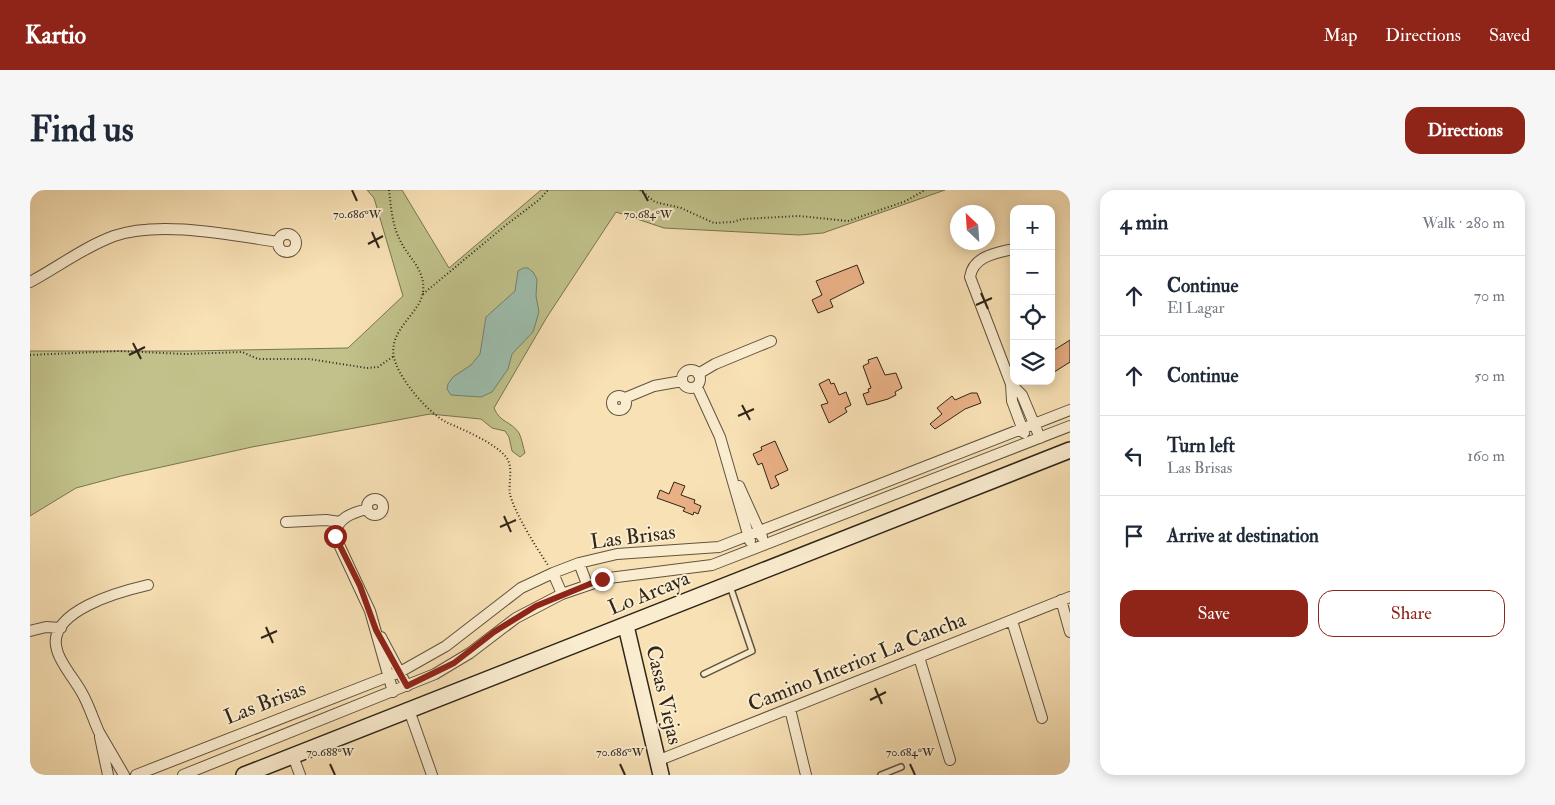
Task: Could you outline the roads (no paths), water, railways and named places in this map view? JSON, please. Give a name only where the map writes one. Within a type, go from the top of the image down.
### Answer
[{"type":"street","points":[[30,282],[106,240],[134,231],[167,228],[278,242]]},
{"type":"street","points":[[1010,251],[983,258],[974,267],[970,277],[1010,381]]},
{"type":"street","points":[[698,374],[715,364],[771,340]]},
{"type":"street","points":[[693,370],[698,374],[700,382],[697,387],[692,389],[686,387],[682,381],[683,375],[687,371],[693,370]]},
{"type":"street","points":[[625,398],[654,386],[682,381]]},
{"type":"street","points":[[1011,385],[1012,400],[1028,443]]},
{"type":"street","points":[[1012,385],[1022,395],[1040,438]]},
{"type":"street","points":[[697,387],[712,416],[732,475],[753,550]]},
{"type":"street","name":"Las Brisas","points":[[136,775],[400,672],[446,646],[521,588],[553,573],[601,557],[633,552],[711,549],[760,532],[1070,410]]},
{"type":"street","name":"Las Brisas","points":[[183,775],[407,686],[454,663],[516,618],[562,594],[587,584],[626,574],[705,566],[753,550],[1070,426]]},
{"type":"street","name":"Lo Arcaya","points":[[244,775],[1070,450]]},
{"type":"street","points":[[732,475],[765,545]]},
{"type":"street","points":[[368,509],[349,515],[340,522],[336,531],[336,539],[360,586],[376,630],[393,692]]},
{"type":"street","points":[[286,522],[326,520],[340,522]]},
{"type":"street","points":[[579,563],[587,584]]},
{"type":"street","points":[[553,573],[562,594]]},
{"type":"street","points":[[124,775],[99,731],[84,696],[57,650],[57,640],[68,619],[79,610],[117,594],[148,585]]},
{"type":"street","points":[[1066,598],[1070,632]]},
{"type":"street","name":"Camino Interior La Cancha","points":[[659,768],[790,709],[1066,598]]},
{"type":"street","points":[[1012,621],[1042,718]]},
{"type":"street","name":"Casas Viejas","points":[[626,626],[659,768]]},
{"type":"street","points":[[30,632],[46,627],[62,628]]},
{"type":"street","points":[[376,630],[407,686]]},
{"type":"street","points":[[919,657],[950,760]]},
{"type":"street","points":[[790,709],[806,775]]},
{"type":"street","points":[[409,710],[432,775]]},
{"type":"street","points":[[99,731],[108,775]]},
{"type":"street","points":[[293,756],[300,775]]},
{"type":"lane","points":[[704,674],[752,651],[729,584]]},
{"type":"lane","points":[[881,775],[901,767]]}]
